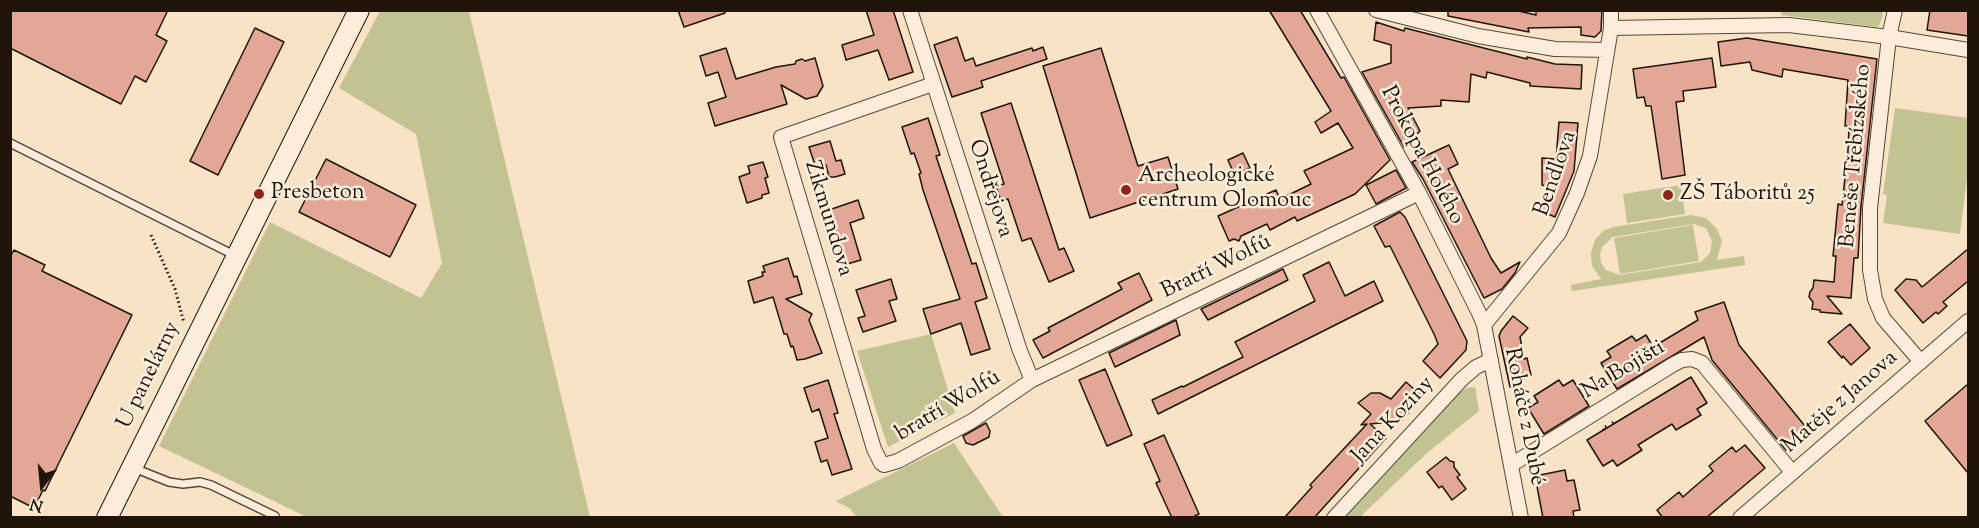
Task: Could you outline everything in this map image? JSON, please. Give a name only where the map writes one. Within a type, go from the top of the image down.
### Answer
[{"type":"street","name":"U panelárny","points":[[107,518],[359,10]]},
{"type":"street","name":"Ondřejova","points":[[910,10],[1020,351],[1032,380]]},
{"type":"street","name":"Prokopa Holého","points":[[1317,10],[1419,193],[1484,325]]},
{"type":"street","points":[[1376,10],[1478,36],[1544,47],[1607,50]]},
{"type":"street","name":"Bendlova","points":[[1484,325],[1559,232],[1577,193],[1590,156],[1611,28],[1611,10]]},
{"type":"street","name":"Beneše Třebízského","points":[[1895,10],[1889,37],[1870,208],[1870,270],[1875,299],[1883,318],[1921,362]]},
{"type":"street","points":[[1611,28],[1789,25],[1889,37],[1968,50]]},
{"type":"street","name":"Zikmundova","points":[[885,465],[881,463],[874,449],[781,137],[933,84]]},
{"type":"street","name":"Bratří Wolfů","points":[[1032,380],[1419,193]]},
{"type":"street","name":"Matěje z Janova","points":[[1740,518],[1968,321]]},
{"type":"street","name":"Roháče z Dubé","points":[[1484,325],[1521,518]]},
{"type":"street","name":"Na Bojišti","points":[[1511,465],[1674,364],[1692,359],[1702,363],[1792,472]]},
{"type":"street","name":"Jana Koziny","points":[[1334,518],[1461,379],[1476,367],[1491,360]]},
{"type":"street","name":"bratří Wolfů","points":[[885,465],[893,464],[972,421],[1032,380]]},
{"type":"lane","points":[[10,143],[237,256]]},
{"type":"lane","points":[[132,467],[169,482],[183,484],[200,482],[211,485],[275,516]]},
{"type":"path","points":[[151,235],[175,289],[191,348]]},
{"type":"shaded area","points":[[1782,10],[1882,10],[1883,14],[1877,27],[1781,15]]},
{"type":"shaded area","points":[[380,11],[469,11],[590,517],[307,517],[159,446],[270,222],[421,298],[442,263],[416,134],[339,88]]},
{"type":"shaded area","points":[[1895,108],[1968,118],[1968,169],[1960,234],[1883,223],[1887,195],[1883,194]]},
{"type":"shaded area","points":[[1681,185],[1685,214],[1627,223],[1623,194]]},
{"type":"shaded area","points":[[1691,215],[1706,218],[1717,229],[1722,241],[1717,260],[1744,256],[1745,265],[1572,291],[1571,285],[1601,279],[1592,266],[1591,253],[1595,240],[1603,231],[1613,227]],"holes":[[[1694,224],[1706,228],[1712,241],[1710,253],[1701,262],[1620,275],[1606,270],[1601,263],[1602,247],[1613,237]]]},
{"type":"shaded area","points":[[1693,225],[1699,261],[1620,274],[1614,238]]},
{"type":"shaded area","points":[[931,334],[955,413],[888,447],[857,351]]},
{"type":"shaded area","points":[[1475,387],[1479,411],[1427,453],[1360,517],[1346,517],[1460,392]]},
{"type":"shaded area","points":[[954,443],[1003,517],[857,517],[849,508],[836,501]]},
{"type":"building","points":[[10,10],[168,10],[156,35],[167,41],[146,82],[135,76],[121,104],[10,48]]},
{"type":"building","points":[[678,10],[725,10],[725,13],[684,27]]},
{"type":"building","points":[[866,10],[893,10],[913,72],[889,80],[878,50],[846,60],[842,45],[874,35]]},
{"type":"building","points":[[1269,10],[1300,10],[1341,78],[1344,77],[1390,160],[1355,194],[1297,221],[1295,217],[1270,230],[1267,224],[1241,236],[1239,241],[1234,239],[1229,241],[1218,216],[1276,190],[1280,199],[1311,184],[1304,171],[1353,148],[1338,123],[1321,133],[1315,122],[1331,111]]},
{"type":"building","points":[[1448,10],[1514,10],[1536,15],[1536,10],[1602,10],[1601,31],[1595,37],[1581,35],[1581,27],[1528,28],[1529,32],[1448,16]]},
{"type":"building","points":[[1930,10],[1968,10],[1968,36],[1927,30]]},
{"type":"building","points":[[1376,22],[1404,31],[1405,28],[1527,59],[1527,57],[1555,64],[1582,65],[1581,89],[1530,86],[1530,83],[1487,72],[1486,78],[1471,74],[1469,102],[1441,100],[1441,106],[1408,108],[1420,131],[1404,147],[1362,72],[1391,63],[1391,45],[1374,40]]},
{"type":"building","points":[[255,28],[284,42],[218,175],[190,161]]},
{"type":"building","points":[[957,37],[965,61],[973,58],[976,66],[1032,48],[1033,51],[1043,47],[1047,59],[981,81],[983,87],[952,97],[934,45]]},
{"type":"building","points":[[1747,38],[1877,59],[1861,207],[1858,258],[1854,258],[1851,298],[1827,296],[1842,314],[1812,309],[1813,302],[1809,297],[1814,280],[1834,282],[1836,256],[1833,256],[1838,204],[1842,205],[1848,150],[1849,126],[1845,126],[1848,80],[1783,69],[1782,77],[1752,70],[1750,62],[1721,66],[1718,42]]},
{"type":"building","points":[[726,48],[736,79],[795,64],[796,61],[802,59],[805,61],[815,58],[823,86],[817,96],[806,99],[781,85],[787,104],[715,126],[708,103],[726,97],[718,72],[706,76],[700,56]]},
{"type":"building","points":[[1101,48],[1138,166],[1168,157],[1178,189],[1090,218],[1043,66]]},
{"type":"building","points":[[1712,58],[1716,87],[1683,91],[1684,101],[1676,102],[1685,175],[1662,179],[1651,106],[1646,106],[1644,97],[1637,98],[1633,69]]},
{"type":"building","points":[[1011,103],[1059,250],[1064,248],[1074,271],[1049,282],[1031,238],[1022,241],[1008,199],[1001,201],[996,186],[1004,184],[981,113]]},
{"type":"building","points":[[928,118],[940,155],[936,156],[972,264],[976,263],[987,298],[975,302],[990,349],[971,355],[961,323],[931,334],[923,309],[960,299],[923,190],[919,174],[921,173],[914,153],[911,154],[902,127]]},
{"type":"building","points":[[1559,122],[1578,123],[1574,171],[1555,217],[1541,211],[1551,188],[1542,185],[1542,158],[1556,159]]},
{"type":"building","points":[[830,141],[836,161],[841,160],[845,174],[835,177],[829,177],[826,165],[816,168],[809,147]]},
{"type":"building","points":[[1449,145],[1458,164],[1448,169],[1491,258],[1501,273],[1520,262],[1515,273],[1502,289],[1484,298],[1412,162]]},
{"type":"building","points":[[1243,153],[1250,168],[1235,176],[1228,160]]},
{"type":"building","points":[[326,159],[416,205],[390,257],[299,212]]},
{"type":"building","points":[[763,162],[768,177],[765,178],[769,193],[747,203],[739,177],[750,173],[748,166]]},
{"type":"building","points":[[1396,170],[1406,188],[1376,204],[1366,185]]},
{"type":"building","points":[[858,200],[864,218],[850,223],[861,260],[847,264],[829,210]]},
{"type":"building","points":[[1400,212],[1405,217],[1467,341],[1466,350],[1440,378],[1423,361],[1438,344],[1434,334],[1390,246],[1385,247],[1374,226]]},
{"type":"building","points":[[1968,249],[1968,281],[1943,302],[1947,306],[1923,323],[1895,290],[1906,279],[1916,280],[1922,287]]},
{"type":"building","points":[[14,250],[45,265],[42,271],[132,315],[45,491],[43,490],[34,508],[10,496],[10,257]]},
{"type":"building","points":[[788,258],[794,277],[797,276],[802,294],[786,299],[812,314],[809,320],[822,353],[805,359],[797,360],[787,334],[784,334],[773,297],[754,303],[748,281],[763,276],[762,272],[765,272],[763,266]]},
{"type":"building","points":[[1329,262],[1345,296],[1374,281],[1383,301],[1158,414],[1152,400],[1243,357],[1235,342],[1315,301],[1303,275]]},
{"type":"building","points":[[1283,269],[1288,280],[1208,320],[1201,309]]},
{"type":"building","points":[[1139,273],[1152,300],[1043,358],[1033,340],[1050,331],[1048,328],[1122,289],[1118,283]]},
{"type":"building","points":[[891,279],[897,299],[889,301],[896,321],[863,332],[858,318],[865,316],[856,290]]},
{"type":"building","points":[[1724,302],[1739,345],[1809,431],[1786,450],[1712,360],[1704,337],[1617,389],[1601,363],[1611,357],[1607,351],[1632,336],[1636,341],[1646,335],[1653,347],[1698,320],[1695,312]]},
{"type":"building","points":[[1513,316],[1528,328],[1520,337],[1524,359],[1527,358],[1531,375],[1510,387],[1499,336]]},
{"type":"building","points":[[1176,320],[1180,335],[1115,367],[1109,353]]},
{"type":"building","points":[[1850,324],[1870,348],[1851,365],[1828,342]]},
{"type":"building","points":[[1105,369],[1132,435],[1107,446],[1079,380]]},
{"type":"building","points":[[1691,377],[1707,403],[1697,409],[1701,415],[1676,430],[1672,424],[1638,445],[1642,450],[1617,466],[1613,460],[1603,466],[1587,440]]},
{"type":"building","points":[[828,380],[838,413],[834,414],[852,469],[832,475],[827,460],[821,462],[815,442],[828,438],[819,409],[812,412],[804,388]]},
{"type":"building","points":[[1559,380],[1563,386],[1573,380],[1589,406],[1544,434],[1528,408],[1538,402],[1534,396]]},
{"type":"building","points":[[1406,382],[1423,397],[1401,421],[1370,424],[1386,438],[1314,518],[1284,518],[1312,487],[1310,485],[1367,424],[1361,425],[1371,414],[1358,403],[1371,393],[1380,393],[1391,399]]},
{"type":"building","points":[[1968,384],[1968,473],[1925,421]]},
{"type":"building","points":[[986,423],[990,431],[989,437],[973,445],[966,443],[963,436]]},
{"type":"building","points":[[1164,435],[1199,514],[1191,518],[1172,518],[1156,483],[1160,481],[1144,444]]},
{"type":"building","points":[[1745,445],[1765,468],[1706,518],[1663,518],[1657,510],[1679,492],[1683,497],[1713,471],[1709,466],[1732,447],[1736,452]]},
{"type":"building","points":[[1446,457],[1454,462],[1454,467],[1460,475],[1457,477],[1466,489],[1452,500],[1442,486],[1439,488],[1427,472]]},
{"type":"building","points":[[1565,470],[1567,481],[1574,480],[1580,510],[1573,511],[1574,518],[1543,518],[1535,476]]},
{"type":"place","name":"Archeologické centrum Olomouc","points":[[1126,190]]},
{"type":"place","name":"Presbeton","points":[[259,194]]},
{"type":"place","name":"ZŠ Táboritů 25","points":[[1668,195]]}]
